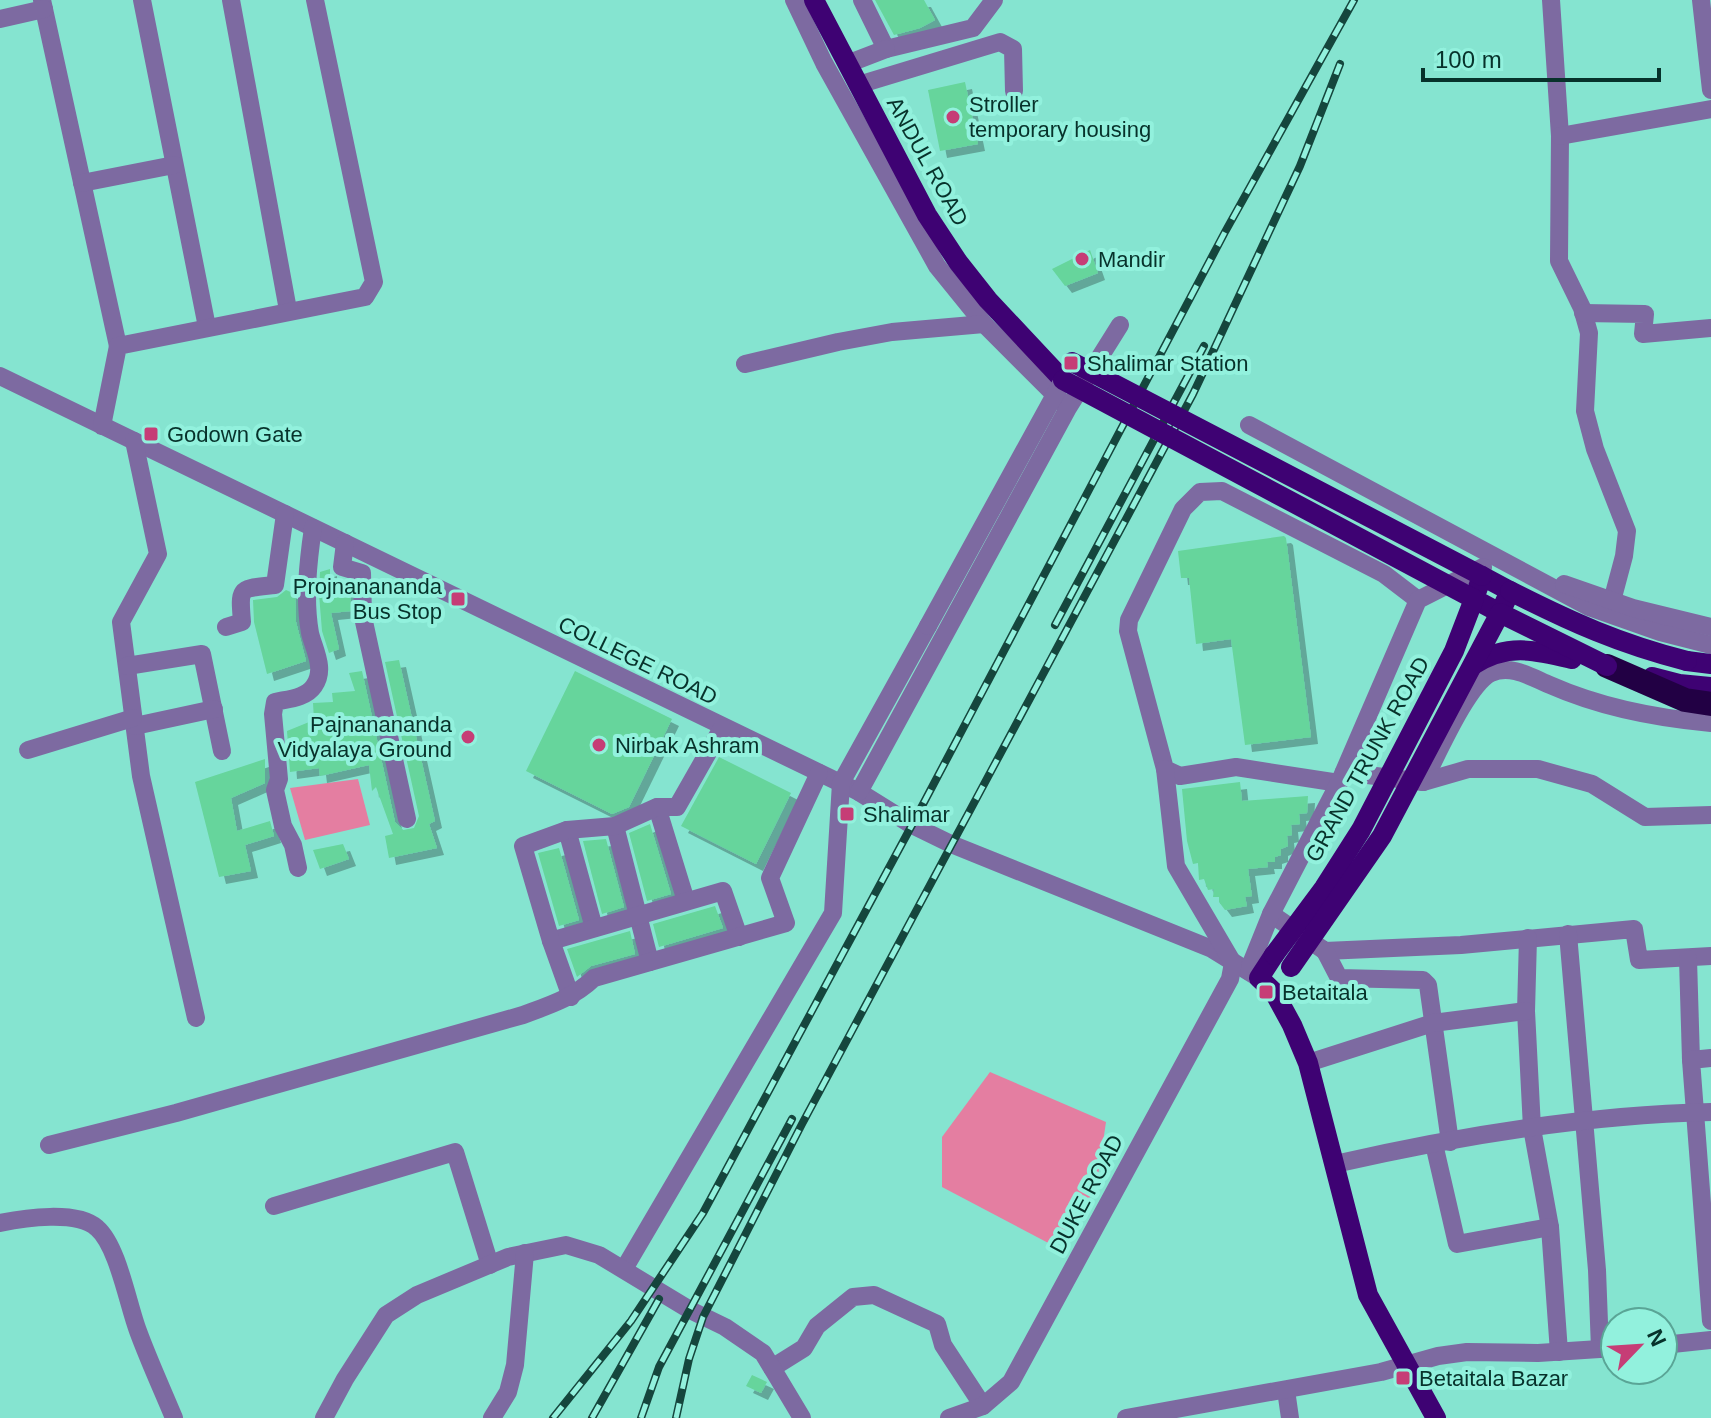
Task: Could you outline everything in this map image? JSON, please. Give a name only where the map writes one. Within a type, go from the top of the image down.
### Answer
[{"type":"highway","points":[[1607,666],[1685,700],[1711,704]]},
{"type":"main road","name":"ANDUL ROAD","points":[[814,0],[927,215],[958,262],[988,300],[1020,332],[1068,371]]},
{"type":"main road","points":[[1068,371],[1569,621],[1635,648],[1711,664]]},
{"type":"main road","points":[[1068,371],[1474,599],[1607,666]]},
{"type":"main road","name":"GRAND TRUNK ROAD","points":[[1283,961],[1361,830],[1454,651],[1482,576]]},
{"type":"main road","name":"GRAND TRUNK ROAD","points":[[1254,976],[1283,961],[1382,836],[1510,591]]},
{"type":"main road","points":[[1473,665],[1498,652],[1531,650],[1679,684],[1711,687]]},
{"type":"main road","points":[[1254,976],[1292,1025],[1308,1063],[1368,1295],[1436,1418]]},
{"type":"street","points":[[142,0],[207,327]]},
{"type":"street","points":[[231,0],[288,310]]},
{"type":"street","points":[[118,346],[365,297],[374,282],[315,0]]},
{"type":"street","points":[[794,0],[824,63],[937,266],[984,324],[1068,408]]},
{"type":"street","points":[[862,0],[886,49]]},
{"type":"street","points":[[847,64],[886,49],[973,28],[994,0]]},
{"type":"street","points":[[1551,0],[1560,136],[1559,261],[1589,333],[1585,411],[1595,449],[1627,531],[1612,601]]},
{"type":"street","points":[[1701,0],[1711,90]]},
{"type":"street","points":[[0,19],[43,5],[118,346],[102,426]]},
{"type":"street","points":[[858,85],[1000,42],[1013,49],[1014,91]]},
{"type":"street","points":[[1560,136],[1711,109]]},
{"type":"street","points":[[82,183],[174,165]]},
{"type":"street","points":[[1583,313],[1645,314],[1643,334],[1711,328]]},
{"type":"street","points":[[745,364],[879,335],[984,324]]},
{"type":"street","points":[[859,792],[1068,408],[1120,325]]},
{"type":"street","points":[[630,1273],[833,913],[841,783],[1068,371]]},
{"type":"street","name":"COLLEGE ROAD","points":[[0,376],[841,783],[951,844],[1212,949],[1254,976]]},
{"type":"street","points":[[1249,425],[1589,607],[1660,632],[1711,645]]},
{"type":"street","points":[[134,441],[158,554],[121,622],[141,776],[196,1018]]},
{"type":"street","points":[[1254,976],[1176,866],[1165,769],[1128,631],[1129,620],[1183,509],[1200,492],[1222,491],[1384,574],[1418,600],[1498,559]]},
{"type":"street","points":[[226,627],[242,622],[239,603],[245,589],[275,585],[285,514]]},
{"type":"street","points":[[298,868],[293,845],[283,826],[275,790],[279,779],[273,714],[275,702],[298,697],[313,689],[320,666],[310,633],[308,607],[313,528]]},
{"type":"street","points":[[345,543],[342,567],[362,573],[363,617],[407,819]]},
{"type":"street","points":[[1527,575],[1711,627]]},
{"type":"street","name":"DUKE ROAD","points":[[949,1418],[983,1406],[1011,1382],[1230,979],[1254,976],[1271,914],[1341,778],[1418,600]]},
{"type":"street","points":[[127,666],[202,654],[222,751]]},
{"type":"street","points":[[1423,782],[1469,695],[1491,673],[1505,670],[1515,670],[1613,708],[1667,719],[1711,723]]},
{"type":"street","points":[[28,750],[134,722],[214,709]]},
{"type":"street","points":[[571,997],[523,846],[567,830],[615,826],[657,807],[677,807],[722,728]]},
{"type":"street","points":[[1165,769],[1180,776],[1236,767],[1341,778],[1423,782],[1468,769],[1538,769],[1592,784],[1645,817],[1711,815]]},
{"type":"street","points":[[49,1145],[523,1015],[571,997],[594,978],[786,923],[770,878],[819,773]]},
{"type":"street","points":[[657,807],[686,901]]},
{"type":"street","points":[[615,826],[650,962]]},
{"type":"street","points":[[567,830],[594,928]]},
{"type":"street","points":[[551,941],[723,891],[739,937]]},
{"type":"street","points":[[1271,914],[1325,951],[1339,978],[1423,980],[1428,985],[1442,1143],[1457,1244],[1550,1227]]},
{"type":"street","points":[[1325,951],[1461,945],[1634,929],[1639,960],[1711,956]]},
{"type":"street","points":[[1568,934],[1602,1306]]},
{"type":"street","points":[[1528,938],[1526,1011],[1532,1128],[1550,1227],[1559,1352]]},
{"type":"street","points":[[1688,959],[1691,1060],[1702,1112],[1711,1321]]},
{"type":"street","points":[[1308,1063],[1433,1023],[1526,1011]]},
{"type":"street","points":[[1691,1060],[1711,1058]]},
{"type":"street","points":[[1335,1164],[1532,1128],[1702,1112]]},
{"type":"street","points":[[274,1206],[455,1152],[490,1265]]},
{"type":"street","points":[[0,1223],[45,1216],[70,1218],[100,1230],[114,1255],[137,1329],[174,1418]]},
{"type":"street","points":[[324,1418],[386,1315],[417,1295],[490,1265],[525,1253],[566,1245],[599,1255],[690,1310],[725,1327],[763,1353],[802,1418]]},
{"type":"street","points":[[492,1418],[508,1392],[515,1365],[525,1253]]},
{"type":"street","points":[[772,1368],[804,1348],[817,1326],[853,1297],[874,1295],[937,1324],[943,1345],[983,1406]]},
{"type":"street","points":[[1679,1343],[1711,1340]]},
{"type":"street","points":[[1126,1418],[1286,1390],[1406,1366],[1438,1356],[1467,1352],[1599,1350]]},
{"type":"street","points":[[1286,1390],[1290,1418]]},
{"type":"shaded area","points":[[358,779],[370,825],[305,840],[290,788]]},
{"type":"shaded area","points":[[990,1072],[1106,1122],[1096,1189],[1054,1246],[942,1187],[942,1137]]},
{"type":"building","points":[[875,0],[924,0],[935,20],[894,35]]},
{"type":"building","name":"Stroller temporary housing","points":[[965,82],[978,144],[940,151],[928,90]]},
{"type":"building","name":"Mandir","points":[[1090,250],[1098,273],[1065,286],[1052,269]]},
{"type":"building","points":[[1284,536],[1311,737],[1245,745],[1231,639],[1196,644],[1189,578],[1181,578],[1178,551]]},
{"type":"building","points":[[330,569],[330,583],[350,582],[351,611],[331,613],[339,649],[329,653],[322,631],[319,594],[320,572]]},
{"type":"building","points":[[295,581],[296,622],[306,661],[267,674],[254,622],[253,600],[277,597],[286,590],[295,594],[292,582]]},
{"type":"building","points":[[399,660],[435,821],[429,824],[437,848],[389,858],[385,836],[393,834],[376,787],[372,791],[369,765],[320,776],[319,768],[290,772],[287,731],[314,720],[313,703],[333,702],[332,693],[355,691],[349,673],[362,671],[395,822],[403,830],[414,828],[419,816],[385,662]]},
{"type":"building","name":"Nirbak Ashram","points":[[575,671],[672,719],[629,807],[612,814],[526,771]]},
{"type":"building","points":[[719,757],[791,793],[756,864],[681,826]]},
{"type":"building","points":[[265,759],[265,783],[231,798],[237,831],[270,821],[274,836],[245,845],[251,871],[219,877],[195,782]]},
{"type":"building","points":[[1240,782],[1242,801],[1308,796],[1307,813],[1299,814],[1300,824],[1291,825],[1292,835],[1287,836],[1288,846],[1281,849],[1281,855],[1275,857],[1275,862],[1267,862],[1268,867],[1248,869],[1252,896],[1245,897],[1247,906],[1225,910],[1219,897],[1213,897],[1214,889],[1208,890],[1204,879],[1199,880],[1198,863],[1193,864],[1187,841],[1182,789]]},
{"type":"building","points":[[650,824],[671,894],[647,901],[629,833]]},
{"type":"building","points":[[606,839],[624,907],[602,914],[583,841]]},
{"type":"building","points":[[343,844],[349,859],[320,869],[313,850]]},
{"type":"building","points":[[559,848],[579,920],[559,926],[538,853]]},
{"type":"building","points":[[715,906],[723,928],[659,947],[653,924]]},
{"type":"building","points":[[630,931],[635,954],[591,966],[577,977],[567,949]]},
{"type":"building","points":[[752,1375],[767,1382],[761,1393],[746,1386]]},
{"type":"railway","points":[[553,1418],[631,1321],[703,1213],[1225,232],[1354,0]]},
{"type":"railway","points":[[676,1418],[689,1359],[703,1317],[802,1124],[1193,394],[1300,166],[1340,64]]},
{"type":"railway","points":[[1055,625],[1204,346]]},
{"type":"railway","points":[[641,1418],[659,1367],[792,1119]]},
{"type":"railway","points":[[592,1418],[659,1299]]},
{"type":"place","name":"Stroller temporary housing","points":[[953,117]]},
{"type":"place","name":"Mandir","points":[[1082,259]]},
{"type":"place","name":"Shalimar Station","points":[[1071,363]]},
{"type":"place","name":"Godown Gate","points":[[151,434]]},
{"type":"place","name":"Projnanananda Bus Stop","points":[[458,599]]},
{"type":"place","name":"Pajnanananda Vidyalaya Ground","points":[[468,737]]},
{"type":"place","name":"Nirbak Ashram","points":[[599,745]]},
{"type":"place","name":"Shalimar","points":[[847,814]]},
{"type":"place","name":"Betaitala","points":[[1266,992]]},
{"type":"place","name":"Betaitala Bazar","points":[[1403,1378]]}]
